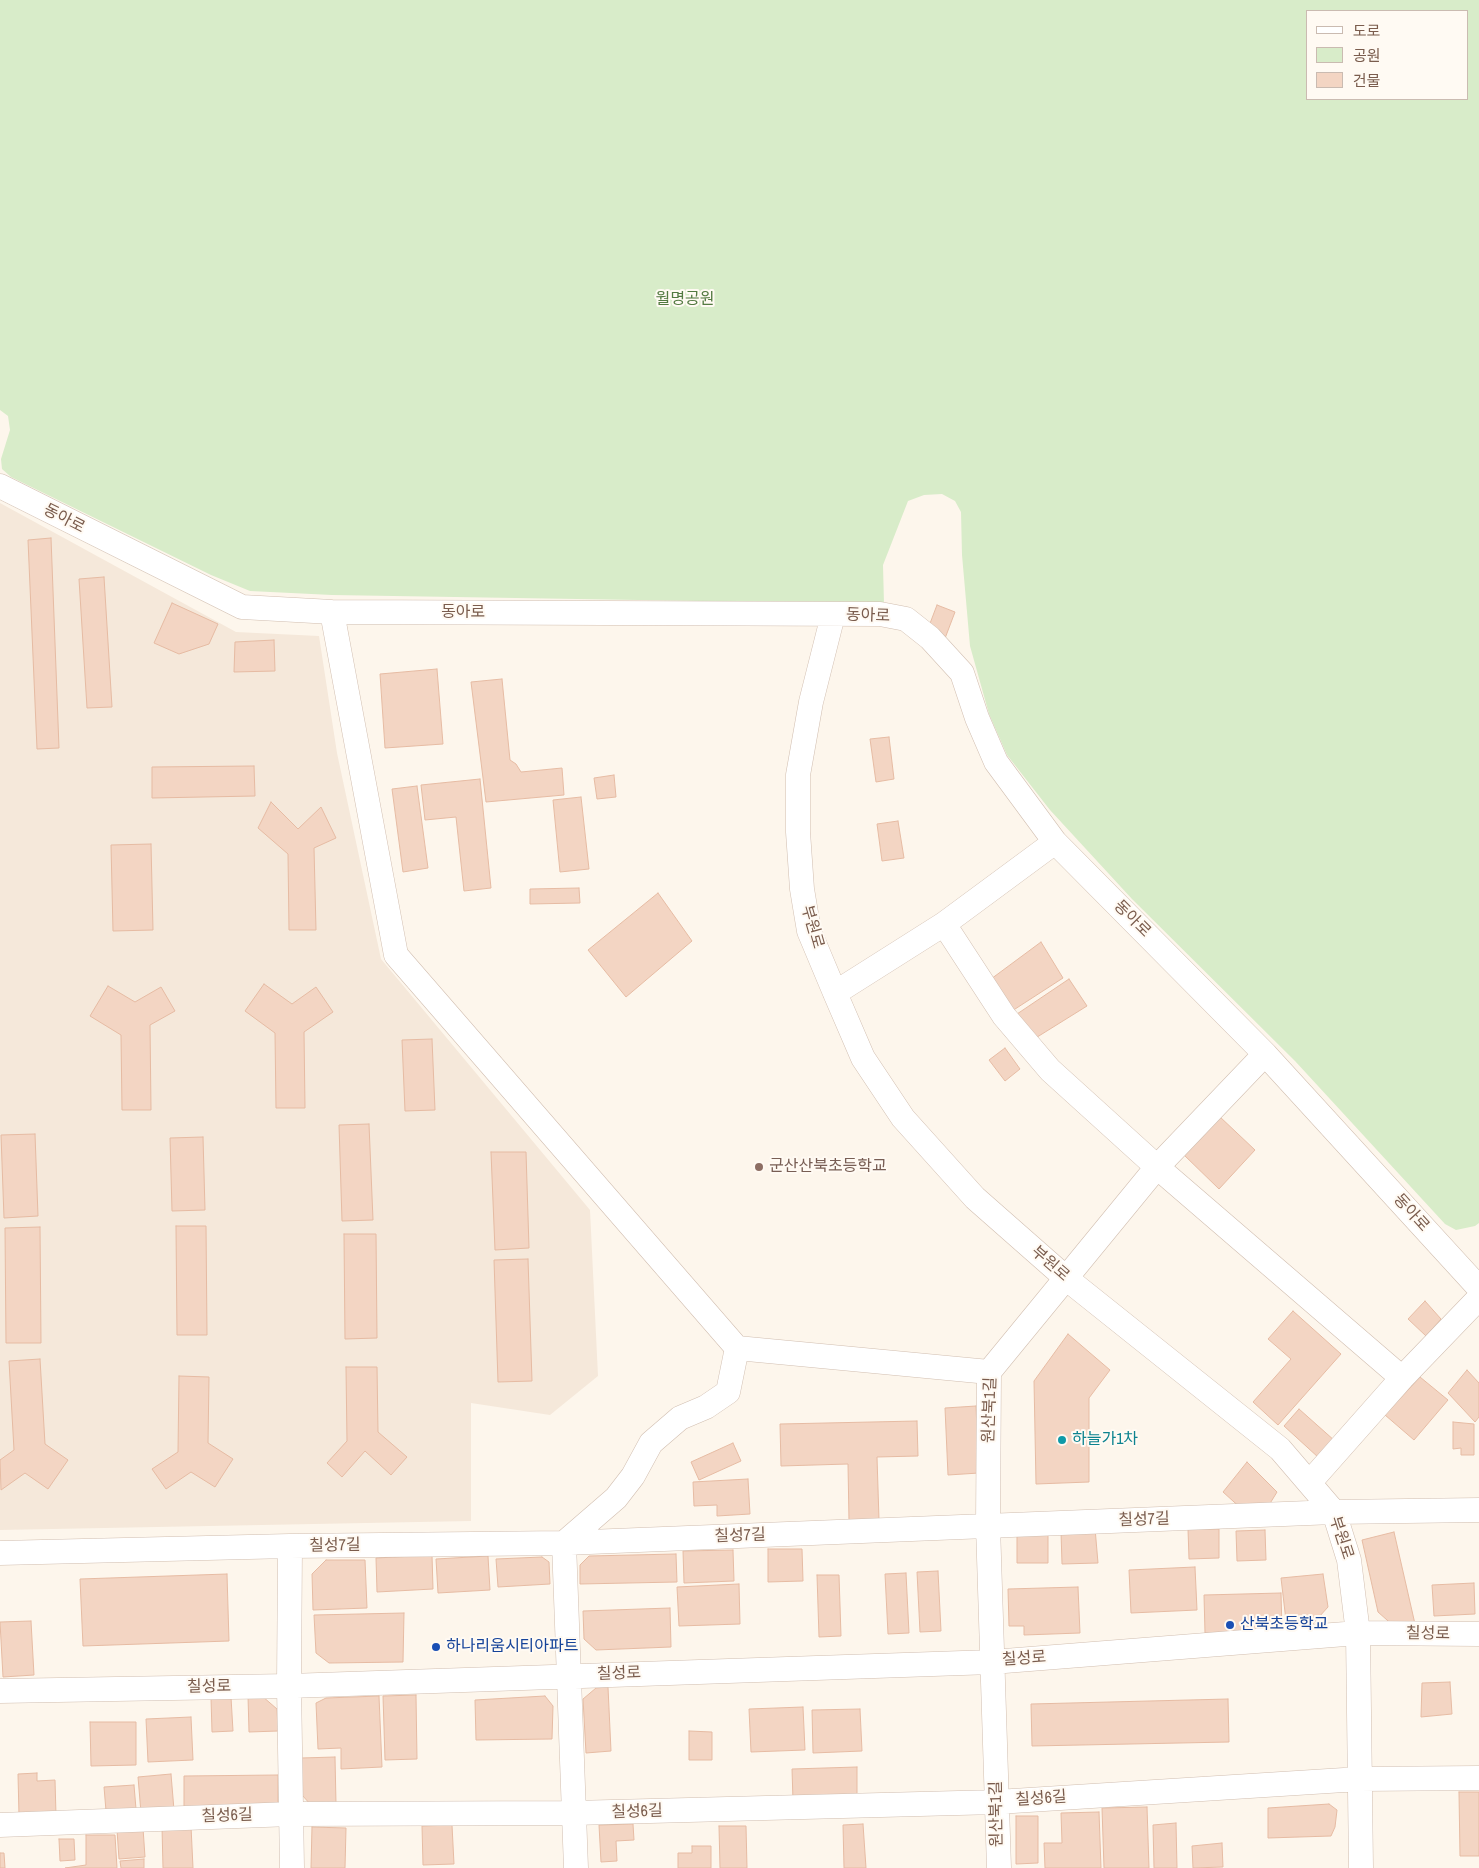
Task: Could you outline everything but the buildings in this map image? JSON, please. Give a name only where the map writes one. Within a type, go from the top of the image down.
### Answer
[{"type":"street","name":"동아로","points":[[0,486],[242,607],[332,612],[880,614],[906,619],[930,638],[962,672],[977,718],[996,762],[1055,842],[1266,1054],[1479,1288]]},
{"type":"street","points":[[332,612],[396,955],[737,1348],[989,1372]]},
{"type":"street","name":"부원로","points":[[833,615],[811,702],[798,774],[798,814],[802,890],[809,931],[835,994],[863,1058],[903,1118],[975,1198],[1067,1279],[1280,1448],[1334,1512],[1349,1560],[1358,1633],[1361,1868]]},
{"type":"street","points":[[835,994],[944,924],[1055,842]]},
{"type":"street","points":[[944,924],[1004,1016],[1050,1070],[1157,1167],[1402,1378]]},
{"type":"street","name":"원산북1길","points":[[998,1868],[988,1526],[989,1372],[1157,1167],[1266,1054]]},
{"type":"street","points":[[1310,1482],[1402,1378],[1479,1298]]},
{"type":"street","points":[[576,1868],[564,1543],[616,1498],[633,1476],[651,1444],[680,1418],[706,1407],[728,1392],[737,1348]]},
{"type":"street","name":"칠성7길","points":[[0,1553],[290,1546],[564,1543],[1334,1512],[1479,1510]]},
{"type":"street","points":[[290,1546],[289,1686],[292,1868]]},
{"type":"street","name":"칠성로","points":[[0,1691],[289,1686],[992,1662],[1358,1633],[1479,1634]]},
{"type":"street","name":"칠성6길","points":[[0,1825],[291,1814],[573,1814],[997,1802],[1360,1778],[1479,1778]]},
{"type":"shaded area","points":[[0,503],[236,632],[319,636],[337,753],[381,959],[590,1210],[598,1376],[550,1415],[471,1403],[471,1521],[0,1530]]},
{"type":"green space","name":"월명공원","points":[[0,0],[1479,0],[1479,1223],[1475,1226],[1456,1230],[1445,1224],[1295,1061],[1132,899],[1050,810],[1007,755],[989,714],[970,646],[962,555],[961,512],[955,501],[942,494],[924,495],[908,501],[883,565],[884,604],[332,595],[250,591],[211,575],[11,477],[2,469],[1,459],[10,430],[8,416],[0,410]]},
{"type":"place","name":"군산산북초등학교","points":[[759,1167]]},
{"type":"place","name":"하늘가1차","points":[[1062,1440]]},
{"type":"place","name":"산북초등학교","points":[[1230,1625]]},
{"type":"place","name":"하나리움시티아파트","points":[[436,1647]]}]
